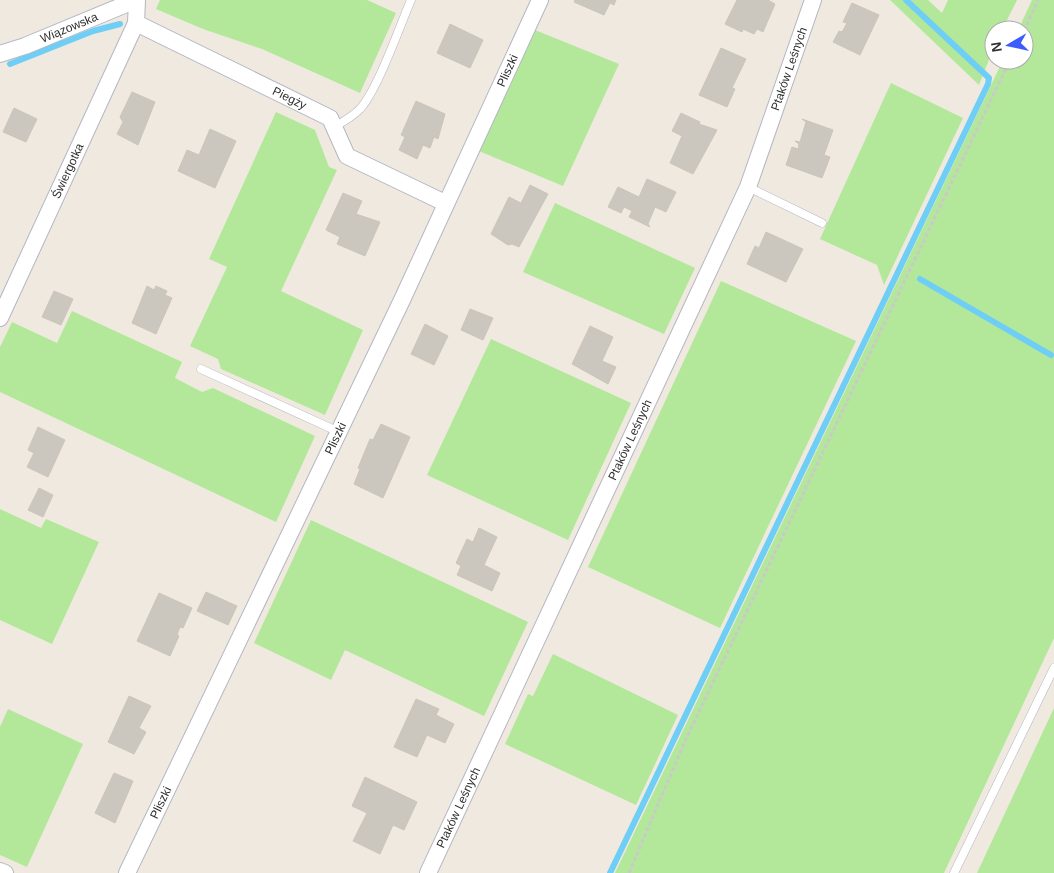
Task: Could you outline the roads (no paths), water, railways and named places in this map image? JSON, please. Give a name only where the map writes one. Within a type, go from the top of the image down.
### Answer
[{"type":"street","points":[[136,24],[137,0]]},
{"type":"street","name":"Wiązowska","points":[[0,54],[26,46],[137,0]]},
{"type":"street","name":"Pliszki","points":[[127,873],[339,432],[540,0]]},
{"type":"street","name":"Ptaków Leśnych","points":[[428,873],[748,187],[813,0]]},
{"type":"street","name":"Piegży","points":[[136,24],[330,118],[347,156],[445,203]]},
{"type":"street","name":"Świergotka","points":[[0,318],[136,24]]},
{"type":"street","points":[[0,871],[4,873]]},
{"type":"lane","points":[[334,127],[349,119],[361,108],[373,88],[411,0]]},
{"type":"lane","points":[[748,187],[822,223]]},
{"type":"lane","points":[[200,369],[339,432]]},
{"type":"lane","points":[[954,873],[1054,668]]},
{"type":"waterway","points":[[610,873],[988,84],[989,78],[906,0]]},
{"type":"waterway","points":[[10,64],[93,31],[120,24]]},
{"type":"waterway","points":[[920,279],[1051,355]]}]
